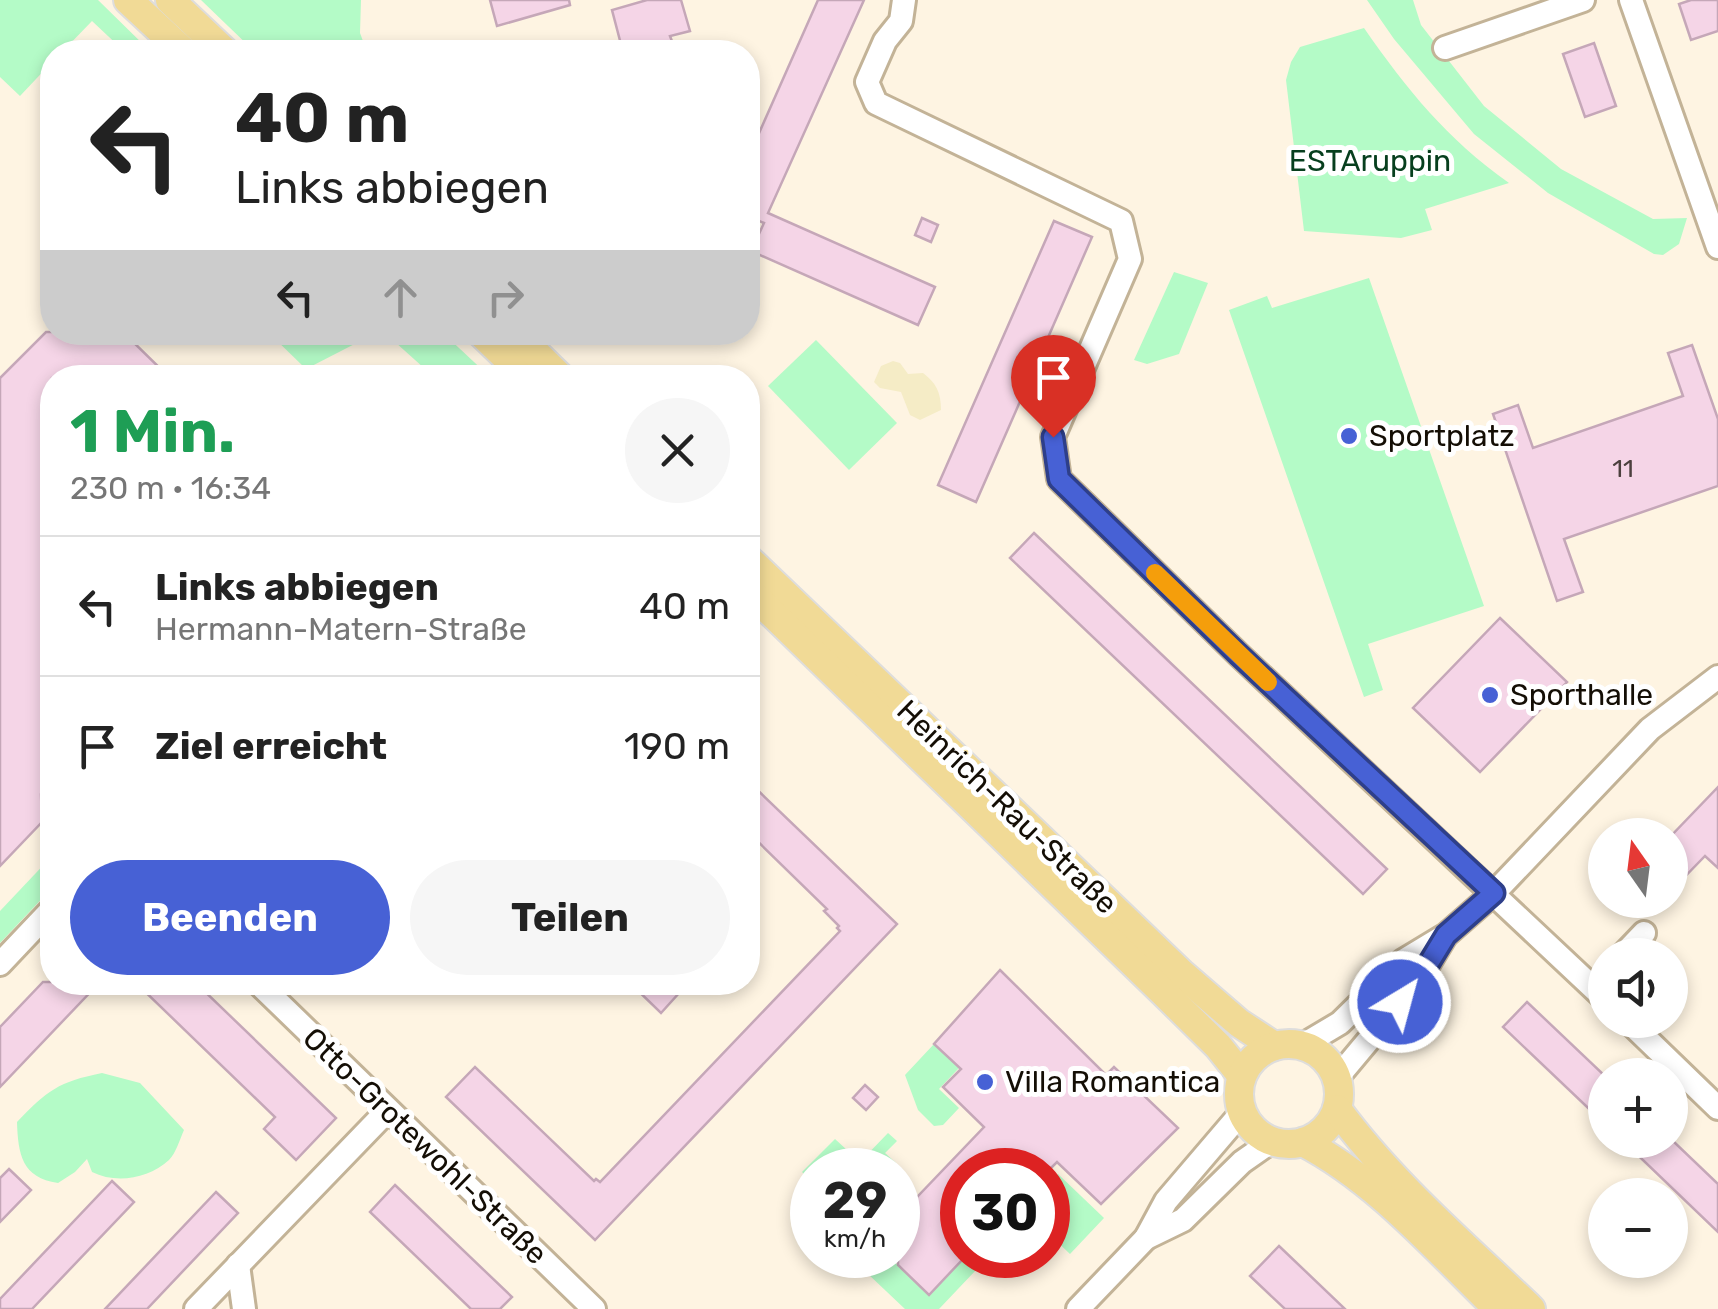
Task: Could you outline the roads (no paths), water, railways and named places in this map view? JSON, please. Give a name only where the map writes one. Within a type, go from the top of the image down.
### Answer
[{"type":"main road","points":[[128,0],[171,40]]},
{"type":"main road","points":[[170,0],[212,40]]},
{"type":"main road","points":[[494,345],[514,365]]},
{"type":"main road","points":[[527,345],[548,365]]},
{"type":"main road","name":"Heinrich-Rau-Straße","points":[[760,570],[1182,973],[1239,1023],[1274,1046]]},
{"type":"main road","name":"Heinrich-Rau-Straße","points":[[760,602],[1174,1002],[1242,1076]]},
{"type":"main road","points":[[1303,1142],[1330,1124],[1337,1109],[1337,1078],[1330,1064],[1303,1045],[1274,1046],[1260,1052],[1242,1076],[1242,1112],[1259,1134],[1272,1141],[1303,1142],[1338,1160],[1498,1309]]},
{"type":"main road","points":[[1337,1109],[1359,1140],[1412,1195],[1531,1309]]},
{"type":"street","points":[[904,0],[901,22],[885,41],[867,82],[876,103],[1121,221],[1130,260],[1053,437],[1059,479],[1238,654],[1588,975]]},
{"type":"street","points":[[1445,48],[1584,0]]},
{"type":"street","points":[[1631,0],[1713,221],[1718,247]]},
{"type":"street","points":[[1303,1045],[1340,1023],[1403,962],[1446,935],[1494,893],[1650,729],[1718,677]]},
{"type":"street","points":[[0,964],[40,922]]},
{"type":"street","points":[[1639,938],[1644,933]]},
{"type":"street","points":[[1337,1078],[1418,981],[1446,935]]},
{"type":"street","name":"Otto-Grotewohl-Straße","points":[[269,995],[594,1309]]},
{"type":"street","points":[[1646,1038],[1718,1108]]},
{"type":"street","points":[[196,1309],[388,1110]]},
{"type":"street","points":[[1078,1309],[1146,1238],[1166,1201],[1242,1112]]},
{"type":"street","points":[[1146,1238],[1183,1220],[1242,1162],[1272,1141]]},
{"type":"street","points":[[238,1265],[244,1309]]},
{"type":"place","name":"Sportplatz","points":[[1349,436]]},
{"type":"place","name":"Sporthalle","points":[[1490,695]]},
{"type":"place","name":"Villa Romantica","points":[[985,1082]]},
{"type":"park label","name":"ESTAruppin","points":[[1370,161]]}]
